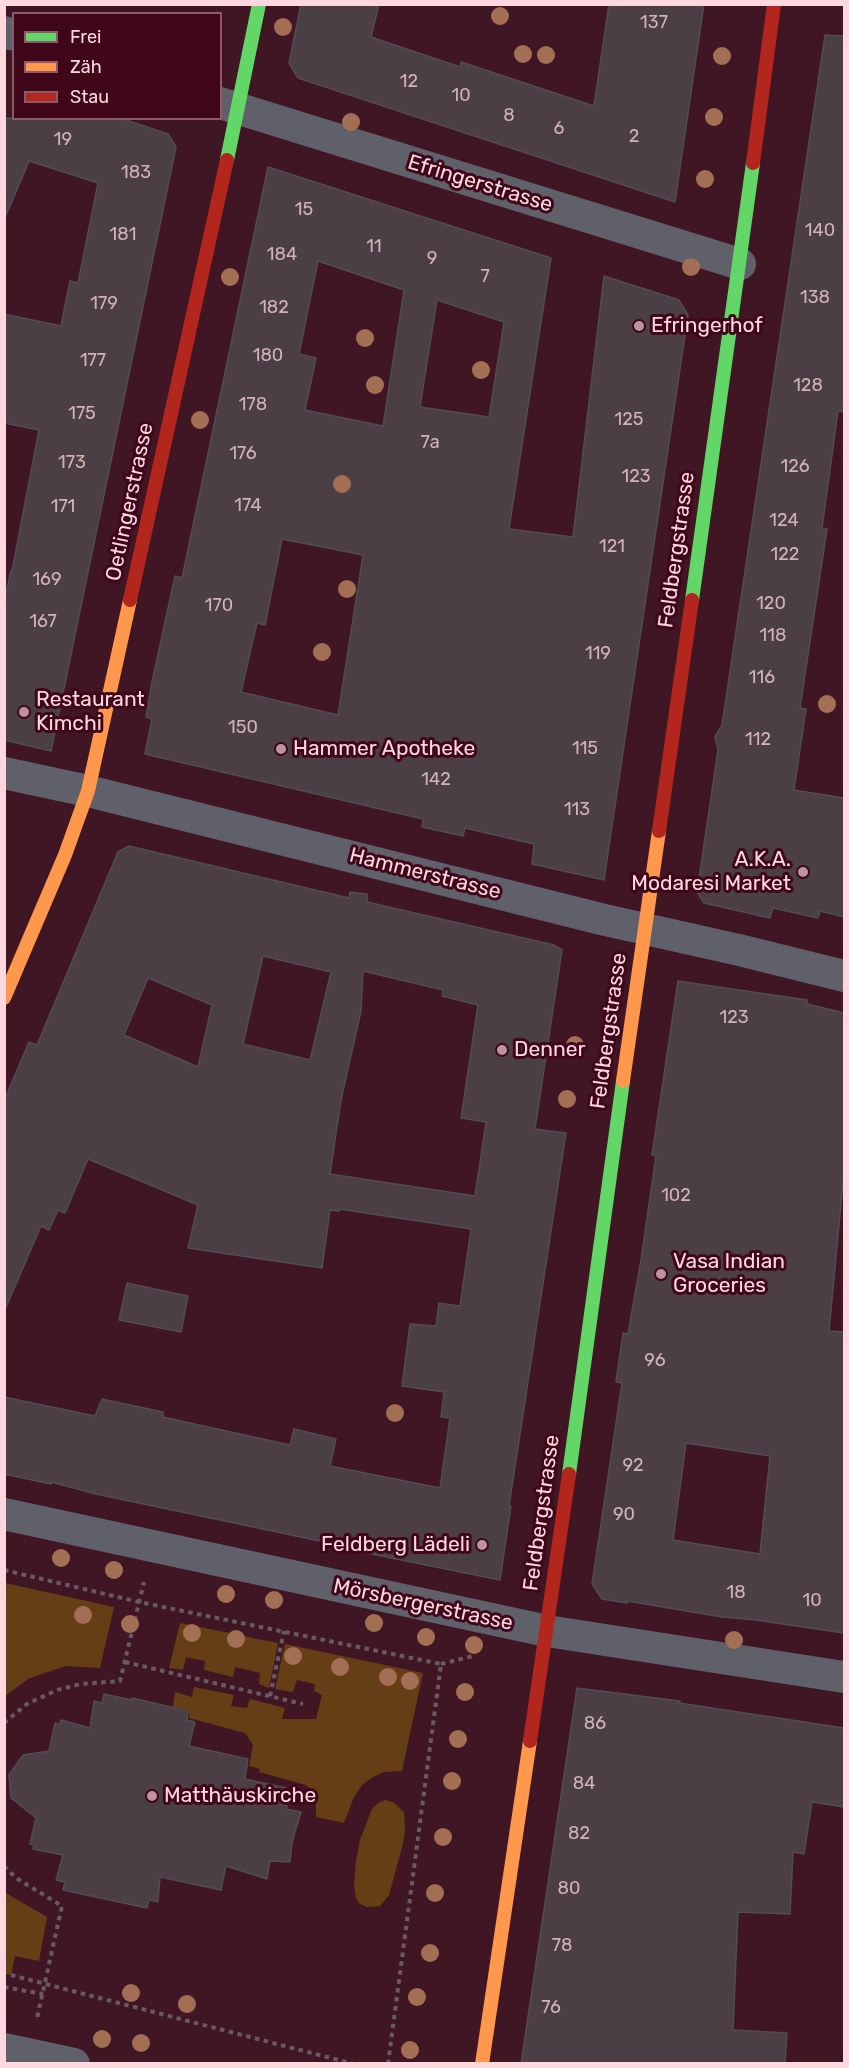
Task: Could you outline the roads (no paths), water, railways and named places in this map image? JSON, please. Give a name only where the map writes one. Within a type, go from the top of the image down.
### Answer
[{"type":"main road","name":"Oetlingerstrasse","points":[[4,998],[65,855],[88,791],[229,106],[259,4]]},
{"type":"main road","name":"Feldbergstrasse","points":[[482,2064],[547,1631],[644,928],[740,264],[774,4]]},
{"type":"street","name":"Efringerstrasse","points":[[229,106],[740,264]]},
{"type":"street","name":"Hammerstrasse","points":[[4,773],[88,791],[844,976]]},
{"type":"street","name":"Mörsbergerstrasse","points":[[4,1514],[547,1631],[844,1677]]},
{"type":"street","points":[[16,2052],[66,2063]]},
{"type":"place","name":"Efringerhof","points":[[639,326]]},
{"type":"place","name":"Restaurant Kimchi","points":[[24,712]]},
{"type":"place","name":"Hammer Apotheke","points":[[281,749]]},
{"type":"place","name":"A.K.A. Modaresi Market","points":[[803,872]]},
{"type":"place","name":"Denner","points":[[502,1050]]},
{"type":"place","name":"Vasa Indian Groceries","points":[[661,1274]]},
{"type":"place","name":"Feldberg Lädeli","points":[[482,1545]]},
{"type":"place","name":"Matthäuskirche","points":[[152,1796]]}]
